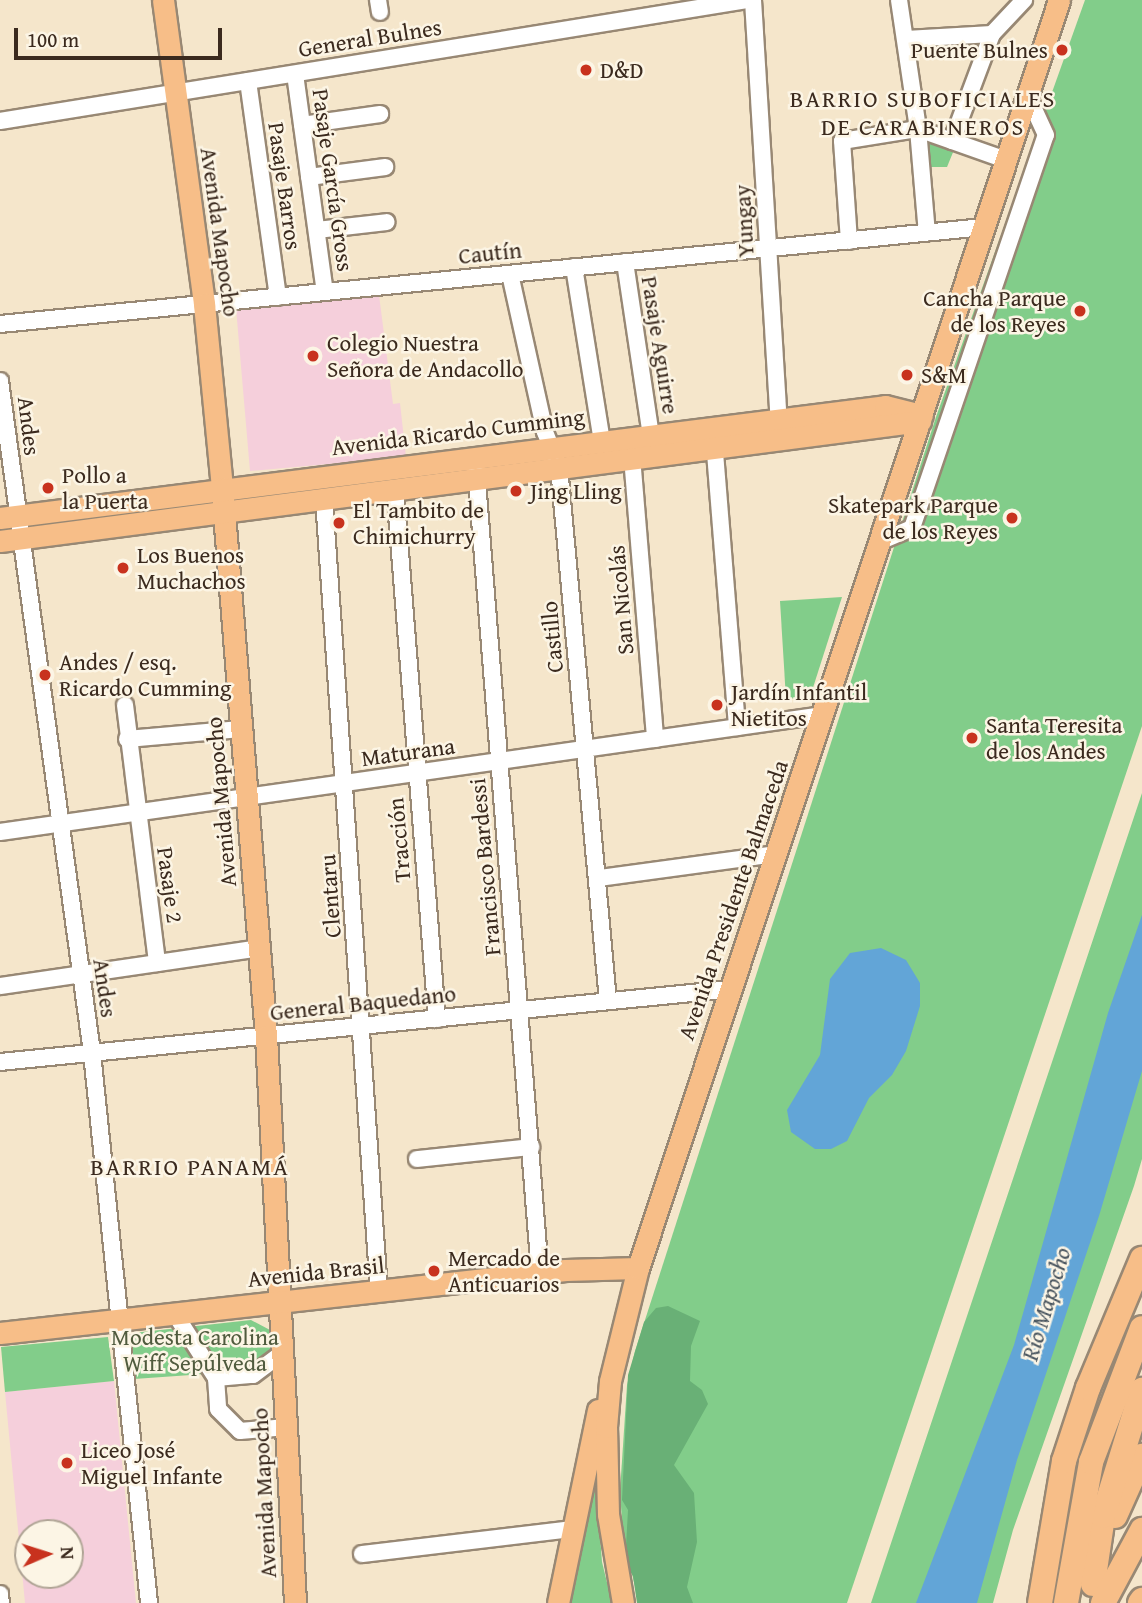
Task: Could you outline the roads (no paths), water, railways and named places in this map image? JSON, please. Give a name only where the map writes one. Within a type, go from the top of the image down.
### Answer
[{"type":"highway","points":[[1040,1603],[1064,1461],[1088,1388],[1142,1259]]},
{"type":"highway","points":[[1066,1603],[1091,1462],[1142,1328]]},
{"type":"highway","points":[[1095,1596],[1103,1516],[1142,1390]]},
{"type":"highway","points":[[1095,1596],[1112,1524],[1142,1456]]},
{"type":"highway","points":[[1095,1596],[1142,1530]]},
{"type":"main road","name":"Avenida Mapocho","points":[[163,0],[204,304],[224,511],[266,1036],[295,1603]]},
{"type":"main road","name":"Avenida Presidente Balmaceda","points":[[558,1603],[593,1427],[610,1381],[638,1268],[1059,0]]},
{"type":"main road","name":"Avenida Ricardo Cumming","points":[[10,539],[632,457],[714,437],[779,429],[885,406],[921,418]]},
{"type":"main road","name":"Avenida Ricardo Cumming","points":[[9,517],[651,435],[714,437]]},
{"type":"main road","name":"Avenida Brasil","points":[[0,1333],[541,1273],[638,1268]]},
{"type":"main road","name":"Avenida Presidente Balmaceda","points":[[610,1381],[606,1482],[624,1603]]},
{"type":"street","name":"General Bulnes","points":[[0,121],[750,0]]},
{"type":"street","name":"Yungay","points":[[750,0],[779,429]]},
{"type":"street","points":[[899,0],[918,129],[927,233]]},
{"type":"street","points":[[952,141],[992,34],[1024,0]]},
{"type":"street","points":[[906,38],[992,34]]},
{"type":"street","name":"Pasaje García Gross","points":[[295,74],[325,292]]},
{"type":"street","name":"Pasaje Barros","points":[[248,81],[278,297]]},
{"type":"street","points":[[879,542],[912,528],[1046,135],[1028,96]]},
{"type":"street","points":[[302,125],[380,114]]},
{"type":"street","points":[[849,241],[842,141],[918,129],[1006,160]]},
{"type":"street","points":[[309,177],[385,167]]},
{"type":"street","points":[[317,230],[387,222]]},
{"type":"street","name":"Cautín","points":[[0,324],[984,227]]},
{"type":"street","name":"Pasaje Aguirre","points":[[625,262],[651,435]]},
{"type":"street","points":[[574,268],[602,441]]},
{"type":"street","name":"Castillo","points":[[510,274],[550,447],[559,467],[599,878],[608,1001]]},
{"type":"street","name":"Andes","points":[[0,381],[10,539],[45,657],[60,824],[92,1053],[149,1603]]},
{"type":"street","points":[[714,437],[737,727]]},
{"type":"street","name":"Francisco Bardessi","points":[[475,457],[541,1273]]},
{"type":"street","name":"San Nicolás","points":[[632,457],[655,739]]},
{"type":"street","name":"Tracción","points":[[395,489],[437,1018]]},
{"type":"street","name":"Clentaru","points":[[324,499],[363,1026],[379,1291]]},
{"type":"street","name":"Pasaje 2","points":[[125,705],[127,739],[158,963]]},
{"type":"street","name":"Maturana","points":[[0,832],[822,715]]},
{"type":"street","points":[[127,739],[241,729]]},
{"type":"street","points":[[599,878],[776,854]]},
{"type":"street","points":[[0,986],[259,948]]},
{"type":"street","name":"General Baquedano","points":[[0,1062],[731,989]]},
{"type":"street","points":[[417,1158],[531,1147]]},
{"type":"street","points":[[175,1314],[216,1378],[218,1409],[240,1431],[287,1427]]},
{"type":"street","points":[[216,1378],[253,1375],[284,1352]]},
{"type":"street","points":[[362,1554],[572,1529]]},
{"type":"street","points":[[0,1594],[1,1603]]},
{"type":"water","name":"Río Mapocho","points":[[1142,915],[1142,1071],[1099,1216],[1017,1460],[977,1603],[916,1603],[1014,1345],[1108,1013]]},
{"type":"water","points":[[881,948],[906,960],[920,983],[920,1006],[906,1051],[892,1075],[869,1098],[847,1141],[831,1149],[815,1149],[791,1132],[787,1110],[820,1055],[830,979],[850,953]]},
{"type":"place","name":"Puente Bulnes","points":[[1062,50]]},
{"type":"place","name":"D&D","points":[[586,70]]},
{"type":"place","name":"Cancha Parque de los Reyes","points":[[1080,311]]},
{"type":"place","name":"Colegio Nuestra Señora de Andacollo","points":[[313,356]]},
{"type":"place","name":"S&M","points":[[907,375]]},
{"type":"place","name":"Pollo a la Puerta","points":[[48,488]]},
{"type":"place","name":"Jing Lling","points":[[516,491]]},
{"type":"place","name":"Skatepark Parque de los Reyes","points":[[1012,518]]},
{"type":"place","name":"El Tambito de Chimichurry","points":[[339,523]]},
{"type":"place","name":"Los Buenos Muchachos","points":[[123,568]]},
{"type":"place","name":"Andes / esq. Ricardo Cumming","points":[[45,675]]},
{"type":"place","name":"Jardín Infantil Nietitos","points":[[717,705]]},
{"type":"place","name":"Santa Teresita de los Andes","points":[[972,738]]},
{"type":"place","name":"Mercado de Anticuarios","points":[[434,1271]]},
{"type":"place","name":"Liceo José Miguel Infante","points":[[67,1463]]},
{"type":"district","name":"BARRIO SUBOFICIALES DE CARABINEROS","points":[[923,113]]},
{"type":"district","name":"BARRIO PANAMÁ","points":[[190,1167]]},
{"type":"park label","name":"Modesta Carolina Wiff Sepúlveda","points":[[195,1350]]}]
